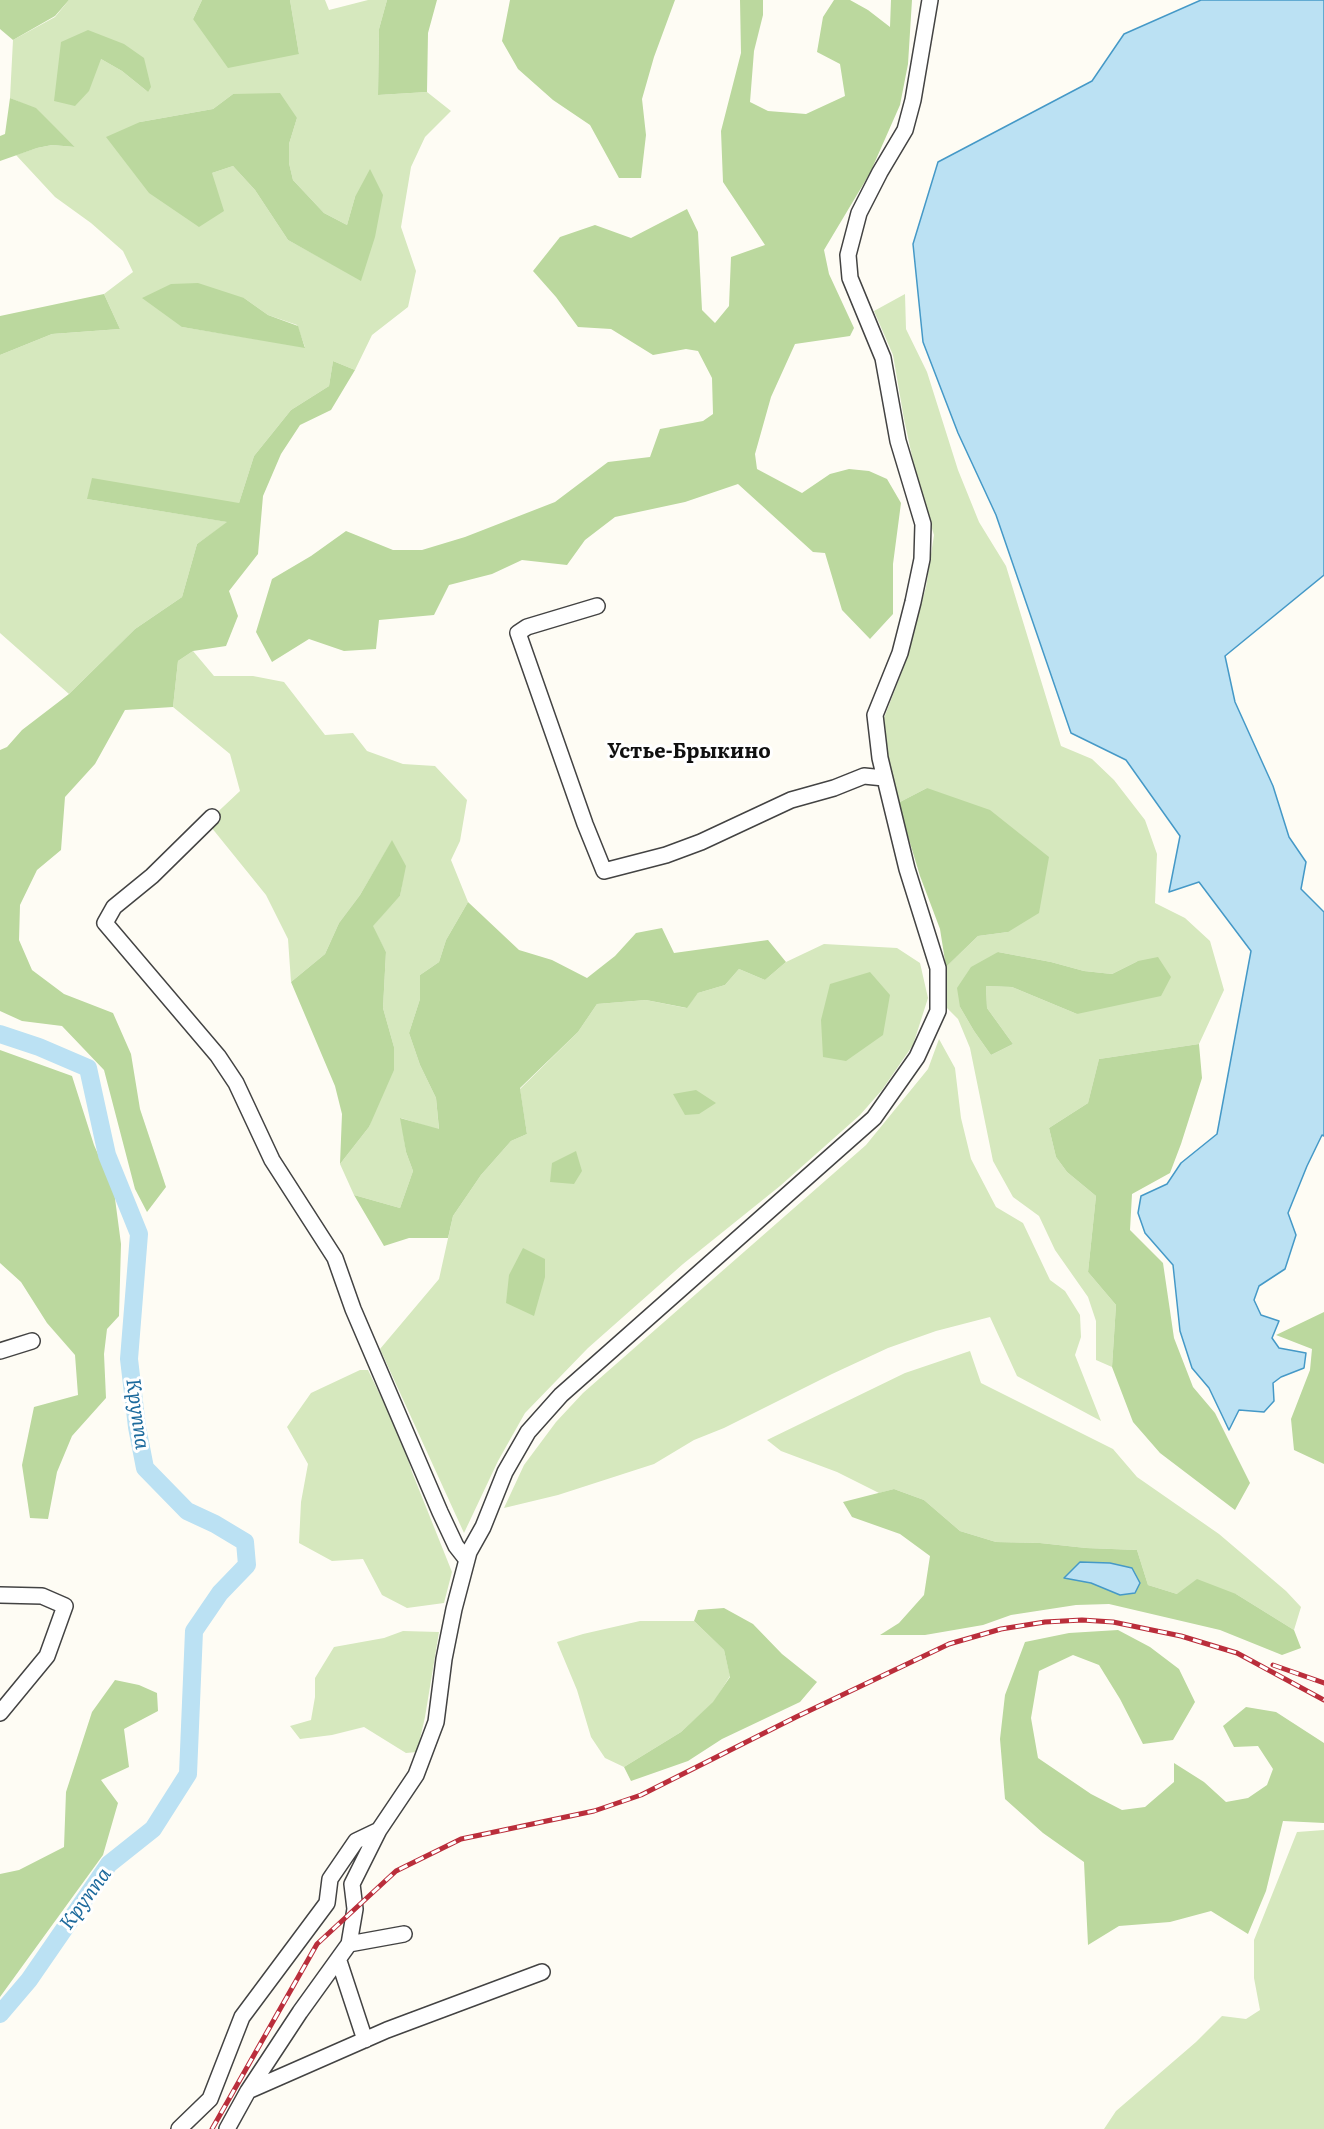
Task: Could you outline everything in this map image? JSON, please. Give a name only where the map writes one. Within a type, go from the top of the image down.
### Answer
[{"type":"street","points":[[227,2129],[248,2091],[300,2012],[339,1961],[349,1944],[355,1909],[352,1884],[379,1830],[416,1775],[436,1722],[450,1629],[467,1560],[505,1472],[528,1432],[561,1395],[874,1118],[917,1057],[938,1011],[938,968],[906,869],[884,778],[875,714],[900,653],[922,559],[923,524],[898,441],[883,358],[850,278],[848,255],[859,213],[905,130],[919,69],[930,0]]},
{"type":"street","points":[[597,606],[527,627],[518,633],[585,824],[604,871],[666,855],[791,800],[834,788],[864,776],[884,778]]},
{"type":"street","points":[[212,817],[152,876],[114,907],[105,923],[218,1056],[236,1083],[273,1160],[335,1258],[353,1309],[444,1520],[456,1546],[467,1560]]},
{"type":"street","points":[[0,1351],[32,1341]]},
{"type":"street","points":[[0,1595],[42,1596],[65,1606],[47,1656],[0,1713]]},
{"type":"street","points":[[179,2129],[210,2099],[242,2017],[327,1903],[330,1879],[356,1841],[379,1830]]},
{"type":"street","points":[[349,1944],[404,1934]]},
{"type":"street","points":[[339,1961],[365,2040]]},
{"type":"street","points":[[248,2091],[365,2040],[542,1972]]},
{"type":"green space","points":[[0,0],[69,0],[55,16],[13,40],[0,29]]},
{"type":"green space","points":[[69,0],[202,0],[193,19],[299,54],[290,0],[325,0],[329,10],[368,0],[387,0],[379,29],[378,95],[427,92],[451,111],[425,137],[411,167],[401,227],[416,271],[408,307],[372,335],[355,370],[333,361],[329,386],[291,410],[254,456],[239,503],[87,499],[228,522],[197,544],[182,597],[135,629],[69,694],[0,633],[0,355],[52,334],[120,329],[104,294],[133,272],[123,251],[91,223],[55,197],[16,155],[52,145],[75,147],[36,109],[10,98],[13,40],[55,17]],"holes":[[[143,58],[148,92],[122,71],[101,59]],[[233,94],[297,118],[289,144],[289,163],[293,180],[324,213],[347,225],[355,197],[361,280],[288,240],[255,190],[233,166],[212,173],[140,122],[213,109]],[[244,298],[268,315],[297,325],[305,347],[182,327]]]},
{"type":"green space","points":[[202,0],[290,0],[299,54],[228,68],[193,19]]},
{"type":"green space","points":[[387,0],[437,0],[428,33],[427,92],[378,95],[379,29]]},
{"type":"green space","points":[[510,0],[675,0],[654,57],[642,99],[646,135],[641,178],[619,178],[590,125],[553,100],[518,69],[502,41]]},
{"type":"green space","points":[[740,0],[763,0],[763,15],[754,51],[750,102],[768,111],[806,114],[845,96],[840,64],[817,52],[823,17],[834,0],[850,0],[890,27],[891,0],[912,0],[908,64],[900,105],[870,173],[824,250],[829,274],[854,328],[850,336],[795,344],[771,397],[755,454],[757,469],[802,493],[830,474],[849,469],[869,471],[887,479],[901,503],[893,564],[893,614],[870,639],[842,610],[825,553],[813,552],[738,484],[685,502],[615,517],[585,540],[567,565],[522,560],[492,574],[449,585],[434,615],[379,620],[376,649],[344,651],[309,639],[272,662],[256,632],[272,579],[311,556],[346,531],[393,550],[422,550],[465,537],[555,502],[608,462],[650,457],[660,429],[703,421],[713,414],[712,378],[698,351],[686,349],[653,355],[611,329],[578,327],[533,271],[560,237],[595,225],[631,238],[687,209],[698,232],[702,310],[715,323],[729,306],[731,257],[765,245],[723,182],[721,131],[741,53]]},
{"type":"green space","points":[[88,30],[124,44],[144,58],[151,87],[148,92],[122,71],[101,59],[89,91],[75,106],[54,101],[61,42]]},
{"type":"green space","points":[[280,93],[297,118],[289,144],[289,163],[293,180],[324,213],[347,225],[355,197],[370,169],[383,195],[375,237],[361,281],[288,240],[255,190],[233,166],[212,173],[224,211],[199,227],[149,193],[106,137],[140,122],[213,109],[233,94]]},
{"type":"green space","points":[[10,98],[36,108],[75,147],[52,145],[0,161],[0,136],[5,134]]},
{"type":"green space","points":[[198,283],[244,298],[268,315],[298,326],[305,348],[182,327],[142,298],[171,284]]},
{"type":"green space","points":[[104,294],[120,329],[52,334],[0,355],[0,316]]},
{"type":"green space","points":[[905,294],[906,329],[927,372],[958,470],[979,522],[1006,566],[1061,746],[1092,759],[1114,780],[1145,820],[1157,854],[1155,903],[1185,918],[1210,941],[1224,990],[1199,1044],[1099,1059],[1088,1103],[1049,1128],[1056,1157],[1067,1172],[1096,1196],[1088,1272],[1116,1305],[1112,1367],[1096,1360],[1096,1321],[1088,1297],[1055,1250],[1039,1216],[1013,1197],[993,1161],[970,1048],[958,1019],[946,1007],[946,967],[978,936],[1008,932],[927,788],[898,803],[890,771],[884,718],[901,674],[926,587],[934,535],[918,484],[893,355],[874,311]],"holes":[[[998,952],[1084,971],[1112,974],[1138,961],[1077,1014],[1012,987],[986,986],[987,1008],[1013,1044],[991,1055],[960,1007]]]},
{"type":"green space","points":[[333,361],[355,370],[331,410],[300,425],[281,454],[263,496],[258,554],[229,591],[238,616],[226,646],[193,651],[178,661],[173,707],[125,710],[95,764],[65,797],[61,850],[37,870],[20,905],[19,940],[32,970],[64,994],[113,1013],[131,1054],[140,1109],[166,1187],[147,1212],[135,1189],[104,1070],[62,1026],[22,1021],[0,1011],[0,750],[7,747],[22,730],[69,694],[135,629],[182,597],[197,544],[227,522],[87,499],[92,478],[239,503],[254,456],[291,410],[329,386]]},
{"type":"green space","points":[[193,651],[214,676],[253,676],[284,682],[325,735],[353,733],[367,751],[403,764],[435,766],[467,800],[460,841],[451,860],[468,902],[446,940],[439,962],[420,975],[420,999],[409,1033],[420,1065],[436,1098],[439,1130],[401,1118],[406,1152],[413,1171],[400,1208],[354,1195],[340,1164],[369,1127],[394,1047],[383,1008],[386,952],[372,926],[400,896],[405,866],[392,841],[360,895],[339,923],[325,954],[291,982],[288,939],[266,895],[207,822],[240,791],[230,754],[173,707],[178,661]]},
{"type":"green space","points":[[927,788],[990,810],[1049,857],[1039,913],[1008,932],[978,936],[946,967],[940,929],[920,876],[898,803]]},
{"type":"green space","points":[[392,840],[406,866],[400,896],[373,926],[386,952],[383,1008],[394,1047],[394,1070],[369,1127],[340,1164],[342,1114],[335,1086],[291,982],[325,954],[339,923],[360,895]]},
{"type":"green space","points":[[468,902],[519,950],[552,960],[587,978],[615,956],[636,933],[662,928],[674,953],[768,940],[786,962],[765,980],[739,969],[725,985],[698,993],[687,1008],[646,1000],[597,1004],[578,1032],[520,1088],[527,1134],[511,1141],[481,1175],[453,1216],[448,1238],[409,1238],[384,1246],[354,1195],[400,1208],[413,1171],[406,1152],[400,1118],[439,1129],[436,1098],[420,1065],[409,1033],[420,999],[420,975],[439,962],[446,940]]},
{"type":"green space","points":[[824,944],[897,948],[920,963],[928,998],[913,1045],[882,1090],[860,1115],[780,1186],[683,1264],[588,1348],[525,1413],[498,1461],[464,1533],[380,1349],[439,1279],[453,1216],[481,1175],[511,1141],[527,1134],[520,1089],[578,1032],[597,1004],[646,1000],[686,1008],[698,993],[725,985],[739,969],[765,980],[786,962]]},
{"type":"green space","points":[[998,952],[1084,971],[1112,974],[1138,961],[1158,957],[1171,977],[1161,996],[1077,1014],[1012,987],[986,986],[987,1008],[1013,1044],[991,1055],[960,1007],[957,988],[971,967]]},
{"type":"green space","points":[[870,972],[890,995],[883,1035],[846,1061],[823,1057],[821,1020],[830,984]]},
{"type":"green space","points":[[939,1039],[955,1068],[961,1118],[971,1159],[996,1207],[1023,1223],[1050,1280],[1065,1291],[1080,1315],[1081,1337],[1075,1355],[1101,1421],[1017,1376],[990,1317],[936,1331],[888,1348],[724,1428],[694,1440],[654,1464],[558,1495],[504,1508],[524,1465],[556,1422],[583,1393],[866,1145],[928,1069]]},
{"type":"green space","points":[[1199,1044],[1202,1078],[1181,1144],[1170,1173],[1132,1194],[1130,1230],[1163,1263],[1174,1338],[1193,1387],[1215,1413],[1250,1483],[1235,1510],[1160,1453],[1133,1422],[1112,1367],[1116,1305],[1088,1272],[1096,1196],[1067,1172],[1056,1157],[1049,1128],[1088,1103],[1099,1059]]},
{"type":"green space","points":[[0,1050],[72,1076],[94,1145],[114,1191],[121,1244],[119,1316],[107,1329],[104,1354],[106,1398],[72,1436],[57,1472],[48,1519],[30,1518],[22,1465],[34,1407],[78,1395],[75,1355],[47,1323],[21,1282],[0,1263]]},
{"type":"green space","points":[[696,1090],[716,1103],[699,1114],[685,1115],[673,1094]]},
{"type":"green space","points":[[576,1151],[582,1171],[574,1184],[550,1182],[552,1163]]},
{"type":"green space","points":[[523,1248],[545,1259],[545,1277],[534,1316],[506,1303],[509,1275]]},
{"type":"green space","points":[[1324,1312],[1324,1464],[1294,1450],[1291,1419],[1310,1370],[1312,1349],[1276,1335]]},
{"type":"green space","points":[[970,1351],[981,1383],[1113,1449],[1137,1477],[1219,1534],[1286,1591],[1301,1607],[1294,1630],[1236,1594],[1177,1594],[1148,1585],[1137,1550],[996,1542],[960,1531],[924,1500],[894,1489],[879,1493],[837,1472],[781,1451],[767,1440],[905,1373]]},
{"type":"green space","points":[[360,1370],[368,1370],[402,1440],[412,1472],[452,1572],[444,1603],[407,1608],[382,1595],[363,1559],[332,1561],[299,1543],[301,1502],[308,1464],[287,1427],[311,1393]]},
{"type":"green space","points":[[894,1489],[924,1500],[960,1531],[996,1542],[1137,1550],[1148,1585],[1177,1594],[1197,1579],[1236,1594],[1294,1630],[1301,1648],[1282,1655],[1220,1630],[1109,1604],[1076,1605],[1011,1615],[983,1625],[925,1635],[880,1635],[899,1623],[924,1595],[930,1556],[900,1534],[852,1517],[843,1502]],"holes":[[[1064,1578],[1140,1583],[1120,1595],[1091,1583]]]},
{"type":"green space","points":[[724,1608],[753,1624],[782,1654],[817,1682],[800,1702],[722,1739],[688,1761],[631,1781],[624,1767],[681,1732],[713,1702],[730,1677],[724,1650],[694,1621],[698,1610]]},
{"type":"green space","points":[[640,1621],[694,1621],[724,1650],[730,1676],[714,1702],[681,1732],[624,1767],[605,1758],[591,1737],[577,1690],[557,1642]]},
{"type":"green space","points":[[1118,1630],[1150,1647],[1179,1669],[1195,1702],[1173,1740],[1143,1744],[1120,1699],[1099,1665],[1073,1655],[1039,1671],[1031,1718],[1038,1758],[1091,1794],[1122,1810],[1145,1807],[1174,1782],[1174,1763],[1204,1782],[1226,1802],[1248,1798],[1267,1785],[1273,1769],[1258,1746],[1234,1747],[1223,1726],[1246,1707],[1276,1712],[1324,1743],[1324,1823],[1283,1821],[1266,1891],[1248,1934],[1211,1911],[1170,1922],[1119,1926],[1088,1945],[1084,1862],[1043,1833],[1005,1799],[1000,1739],[1005,1695],[1025,1642],[1069,1633]]},
{"type":"green space","points":[[403,1631],[439,1632],[417,1752],[406,1753],[364,1727],[332,1735],[300,1739],[290,1726],[311,1720],[315,1697],[315,1678],[334,1647],[384,1638]]},
{"type":"green space","points":[[115,1680],[139,1685],[157,1693],[158,1711],[124,1729],[129,1767],[101,1780],[118,1803],[103,1855],[0,1997],[0,1874],[19,1870],[64,1847],[66,1792],[92,1712]]},
{"type":"green space","points":[[1324,1830],[1324,2129],[1104,2129],[1116,2111],[1196,2042],[1222,2016],[1246,2019],[1260,2010],[1254,1978],[1254,1940],[1297,1832]]},
{"type":"water","points":[[1201,0],[1324,0],[1324,575],[1225,656],[1235,702],[1273,786],[1289,837],[1306,862],[1301,889],[1324,912],[1324,1136],[1322,1135],[1307,1166],[1288,1213],[1296,1235],[1285,1269],[1259,1286],[1254,1300],[1261,1315],[1279,1321],[1272,1338],[1279,1348],[1306,1353],[1304,1368],[1281,1377],[1273,1383],[1274,1401],[1264,1412],[1239,1410],[1229,1430],[1209,1388],[1192,1368],[1180,1331],[1173,1265],[1145,1233],[1138,1213],[1141,1196],[1167,1184],[1181,1163],[1217,1134],[1251,951],[1199,882],[1169,892],[1180,836],[1126,760],[1071,733],[996,515],[958,433],[923,342],[913,244],[938,162],[1092,81],[1124,34]]},
{"type":"water","points":[[1080,1562],[1110,1563],[1132,1568],[1140,1583],[1135,1593],[1120,1595],[1091,1583],[1064,1578]]},
{"type":"waterway","name":"Круппа","points":[[0,1034],[39,1047],[88,1068],[107,1155],[139,1234],[129,1359],[137,1427],[145,1468],[187,1511],[245,1542],[247,1565],[220,1593],[194,1631],[188,1774],[153,1829],[109,1864],[29,1980],[0,2014]]},
{"type":"railway","points":[[212,2129],[317,1944],[396,1871],[461,1839],[594,1811],[641,1795],[796,1717],[949,1644],[1001,1629],[1045,1622],[1082,1620],[1113,1622],[1181,1636],[1237,1653],[1324,1700]]},
{"type":"railway","points":[[1273,1665],[1324,1683]]},
{"type":"district","name":"Устье-Брыкино","points":[[689,752]]}]
